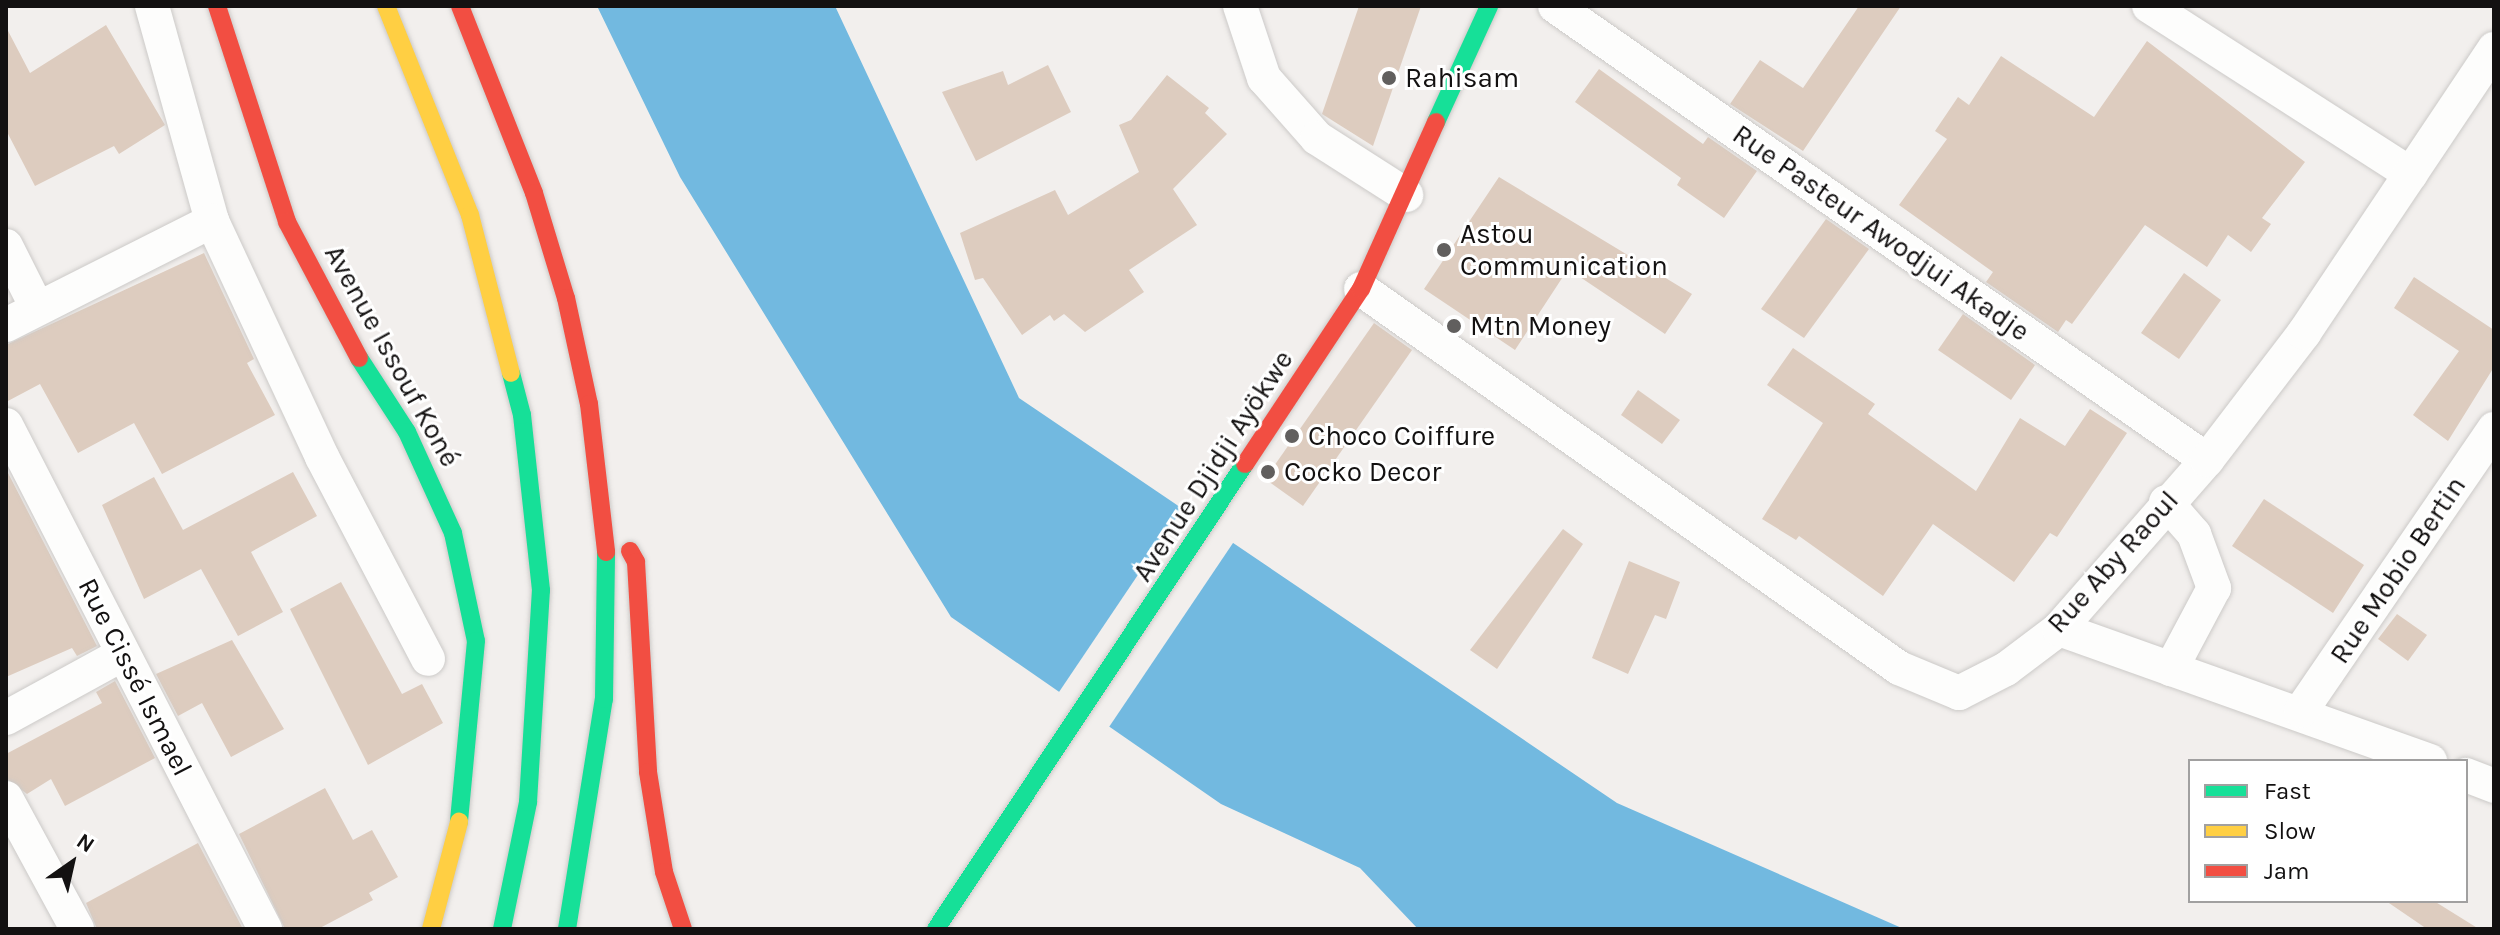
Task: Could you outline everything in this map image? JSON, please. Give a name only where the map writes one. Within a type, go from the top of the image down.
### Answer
[{"type":"main road","name":"Avenue Issouf Koné","points":[[217,6],[237,83],[287,222],[338,324],[407,432],[453,533],[476,641],[458,827],[431,929]]},
{"type":"main road","points":[[386,6],[470,215],[522,415],[541,590],[528,802],[502,929]]},
{"type":"main road","points":[[460,6],[534,193],[566,298],[589,404],[601,500],[609,589],[604,699],[590,816],[567,929]]},
{"type":"main road","name":"Avenue Djidji Ayökwe","points":[[936,929],[1052,761],[1361,289],[1489,6]]},
{"type":"main road","points":[[601,500],[636,562],[648,772],[664,872],[683,929]]},
{"type":"street","points":[[152,6],[212,221],[322,457],[428,659]]},
{"type":"street","points":[[1240,6],[1264,78],[1317,138],[1406,195]]},
{"type":"street","name":"Rue Pasteur Awodjui Akadje","points":[[1555,6],[2207,460]]},
{"type":"street","points":[[2149,6],[2411,174]]},
{"type":"street","name":"Rue Aby Raoul","points":[[1361,289],[1899,668],[1959,693],[2006,669],[2059,629],[2166,502],[2207,460],[2304,333],[2494,49]]},
{"type":"street","points":[[6,325],[212,221]]},
{"type":"street","points":[[6,246],[37,308]]},
{"type":"street","name":"Rue Cissé Ismael","points":[[6,425],[265,929]]},
{"type":"street","name":"Rue Mobio Bertin","points":[[2301,711],[2494,429]]},
{"type":"street","points":[[2166,502],[2194,534],[2214,588],[2171,669]]},
{"type":"street","points":[[2059,629],[2301,711],[2425,759]]},
{"type":"street","points":[[6,718],[123,654]]},
{"type":"street","points":[[2468,776],[2494,786]]},
{"type":"street","points":[[6,798],[77,929]]},
{"type":"water","points":[[597,6],[835,6],[1019,398],[1617,803],[1904,929],[1418,929],[1360,868],[1221,804],[951,617],[680,177]]},
{"type":"pier","points":[[1185,505],[1235,540],[1107,730],[1057,695]]},
{"type":"building","points":[[1359,6],[1421,6],[1373,146],[1322,114]]},
{"type":"building","points":[[1859,6],[1901,6],[1803,151],[1730,104],[1760,60],[1803,88]]},
{"type":"building","points":[[106,25],[165,125],[119,154],[114,146],[35,186],[6,130],[6,27],[30,73]]},
{"type":"building","points":[[2147,41],[2305,162],[2262,218],[2271,224],[2251,252],[2228,235],[2207,267],[2145,225],[2072,324],[2066,320],[2058,332],[1986,282],[1993,272],[1899,205],[1947,139],[1935,131],[1958,97],[1969,105],[2001,56],[2094,117]]},
{"type":"building","points":[[1048,65],[1071,112],[976,161],[942,92],[1003,71],[1008,85]]},
{"type":"building","points":[[1599,69],[1703,144],[1708,137],[1757,171],[1724,218],[1677,185],[1681,178],[1575,102]]},
{"type":"building","points":[[1167,75],[1209,108],[1205,113],[1227,134],[1173,189],[1197,225],[1129,270],[1144,292],[1085,332],[1064,314],[1054,321],[1050,315],[1022,335],[983,278],[975,280],[960,233],[1055,190],[1068,215],[1139,172],[1119,125],[1131,120]]},
{"type":"building","points":[[1499,177],[1692,294],[1665,334],[1568,269],[1515,350],[1424,289]]},
{"type":"building","points":[[1826,219],[1869,249],[1804,338],[1761,309]]},
{"type":"building","points":[[204,253],[254,359],[247,363],[275,415],[162,474],[134,423],[78,453],[40,384],[6,402],[6,345]]},
{"type":"building","points":[[2184,273],[2221,300],[2179,359],[2141,333]]},
{"type":"building","points":[[2414,277],[2494,330],[2494,367],[2448,441],[2413,415],[2459,351],[2394,308]]},
{"type":"building","points":[[1963,314],[2035,365],[2011,400],[1938,350]]},
{"type":"building","points":[[1374,323],[1412,350],[1303,506],[1265,479]]},
{"type":"building","points":[[1793,348],[1875,404],[1868,414],[1976,491],[2020,418],[2065,446],[2090,409],[2127,433],[2057,537],[2050,533],[2014,582],[1933,524],[1883,596],[1799,536],[1796,540],[1762,519],[1823,423],[1767,385]]},
{"type":"building","points":[[1638,390],[1680,420],[1662,444],[1621,415]]},
{"type":"building","points":[[6,469],[97,646],[77,656],[72,648],[6,677]]},
{"type":"building","points":[[293,472],[317,516],[251,552],[283,612],[238,636],[201,569],[144,599],[102,505],[154,477],[183,530]]},
{"type":"building","points":[[2264,499],[2364,565],[2333,613],[2232,546]]},
{"type":"building","points":[[1563,529],[1583,544],[1497,669],[1470,650]]},
{"type":"building","points":[[1629,561],[1680,582],[1666,619],[1655,615],[1628,674],[1592,658]]},
{"type":"building","points":[[341,582],[402,694],[422,684],[443,723],[368,765],[290,609]]},
{"type":"building","points":[[2397,614],[2427,635],[2408,661],[2378,639]]},
{"type":"building","points":[[232,640],[284,729],[231,757],[202,703],[178,716],[156,674]]},
{"type":"building","points":[[115,681],[155,758],[65,806],[51,779],[27,794],[6,778],[6,754],[102,703],[96,692]]},
{"type":"building","points":[[325,788],[353,840],[372,830],[398,877],[369,893],[373,900],[318,929],[285,929],[239,834]]},
{"type":"building","points":[[198,843],[243,929],[97,929],[86,903]]},
{"type":"building","points":[[2389,903],[2437,903],[2479,929],[2427,929]]},
{"type":"traffic: fast","points":[[1436,122],[1489,6]]},
{"type":"traffic: fast","points":[[359,358],[407,432],[453,533],[476,641],[459,822]]},
{"type":"traffic: fast","points":[[502,929],[528,802],[541,590],[522,415],[511,373]]},
{"type":"traffic: fast","points":[[936,929],[1245,464]]},
{"type":"traffic: fast","points":[[567,929],[604,699],[606,552]]},
{"type":"traffic: slow","points":[[386,6],[470,215],[511,373]]},
{"type":"traffic: slow","points":[[431,929],[459,822]]},
{"type":"traffic: jam","points":[[217,6],[287,222],[359,358]]},
{"type":"traffic: jam","points":[[460,6],[534,193],[566,298],[589,404],[606,552]]},
{"type":"traffic: jam","points":[[1245,464],[1361,289],[1436,122]]},
{"type":"traffic: jam","points":[[630,551],[636,562],[648,772],[664,872],[683,929]]},
{"type":"place","name":"Rahisam","points":[[1389,78]]},
{"type":"place","name":"Astou Communication","points":[[1444,250]]},
{"type":"place","name":"Mtn Money","points":[[1454,326]]},
{"type":"place","name":"Choco Coiffure","points":[[1292,436]]},
{"type":"place","name":"Cocko Decor","points":[[1268,472]]}]
